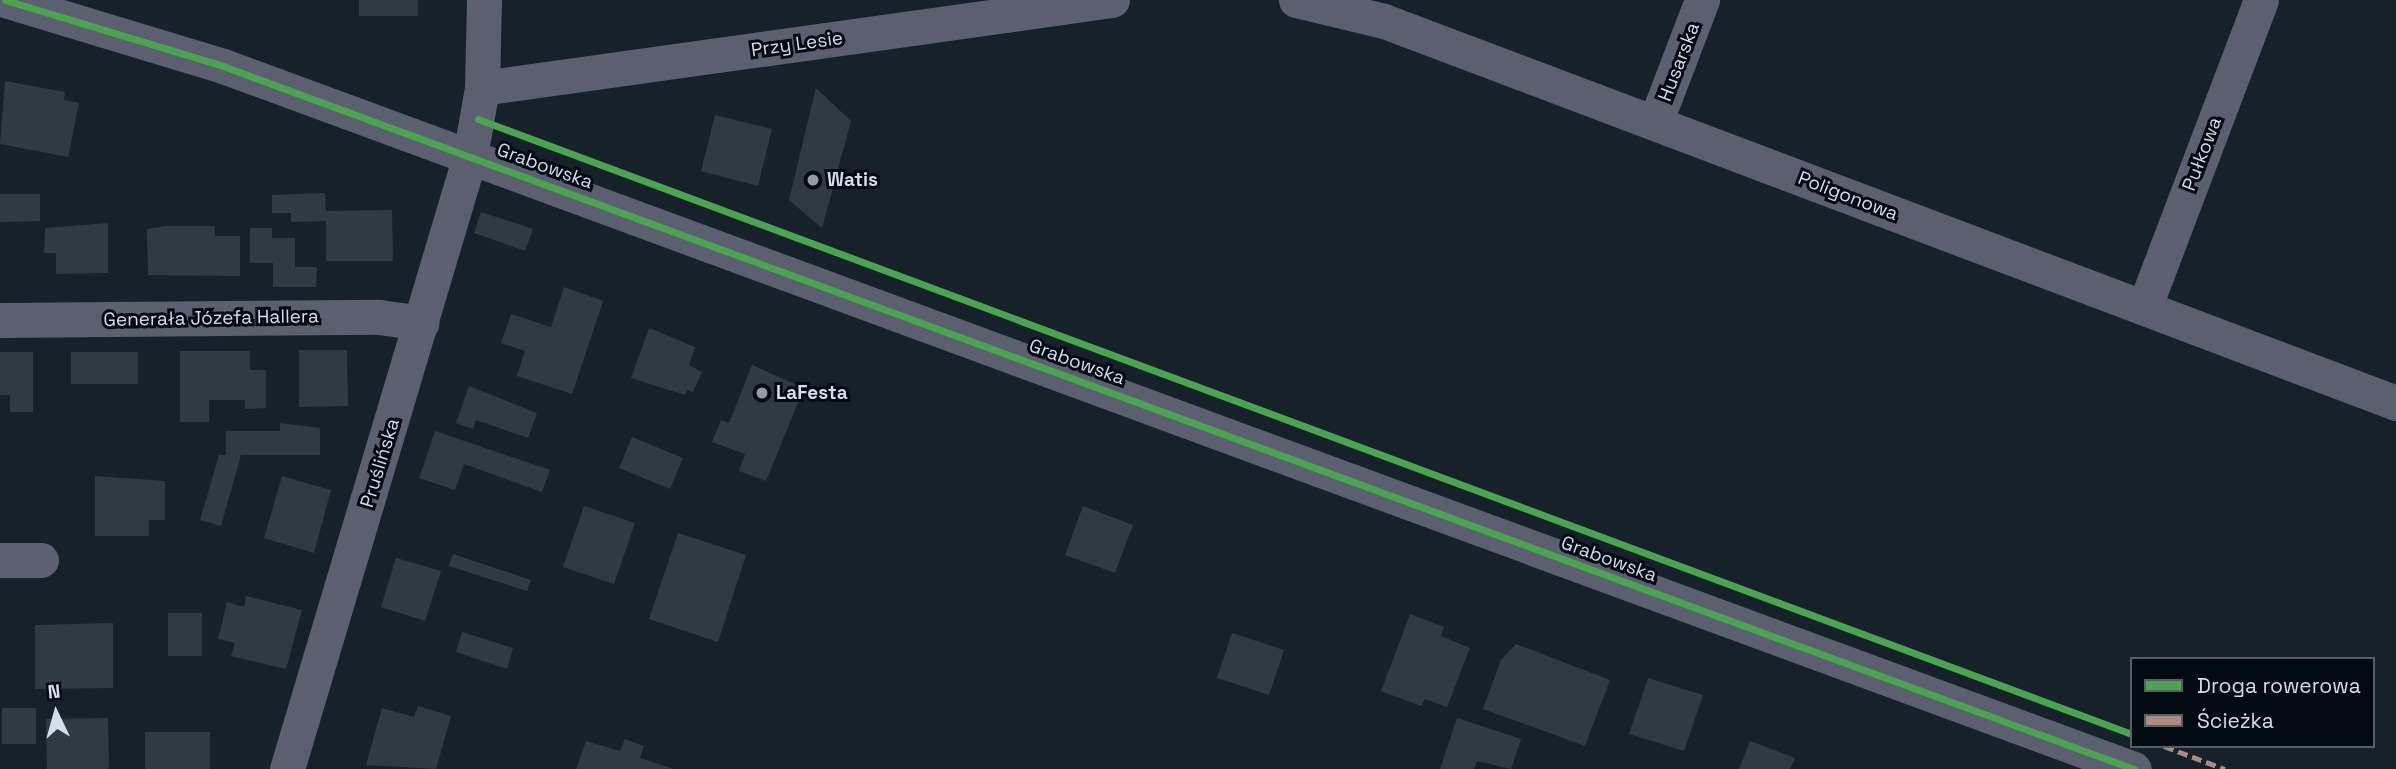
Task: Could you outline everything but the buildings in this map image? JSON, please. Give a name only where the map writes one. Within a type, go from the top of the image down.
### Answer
[{"type":"street","name":"Grabowska","points":[[5,0],[115,15],[470,156],[2134,769]]},
{"type":"street","name":"Pruślińska","points":[[287,769],[470,156],[482,88],[484,0]]},
{"type":"street","name":"Przy Lesie","points":[[482,88],[1112,0]]},
{"type":"street","name":"Poligonowa","points":[[1297,0],[1384,21],[2396,403]]},
{"type":"street","name":"Husarska","points":[[1655,123],[1702,0]]},
{"type":"street","name":"Pułkowa","points":[[2144,308],[2261,0]]},
{"type":"street","name":"Generała Józefa Hallera","points":[[0,320],[379,317],[422,323]]},
{"type":"street","points":[[0,560],[41,560]]},
{"type":"marked path","points":[[2169,748],[2225,769]]},
{"type":"cycle path","points":[[5,0],[223,66],[2134,769]]},
{"type":"cycle path","points":[[478,119],[2130,733]]},
{"type":"place","name":"Watis","points":[[813,180]]},
{"type":"place","name":"LaFesta","points":[[762,393]]}]
